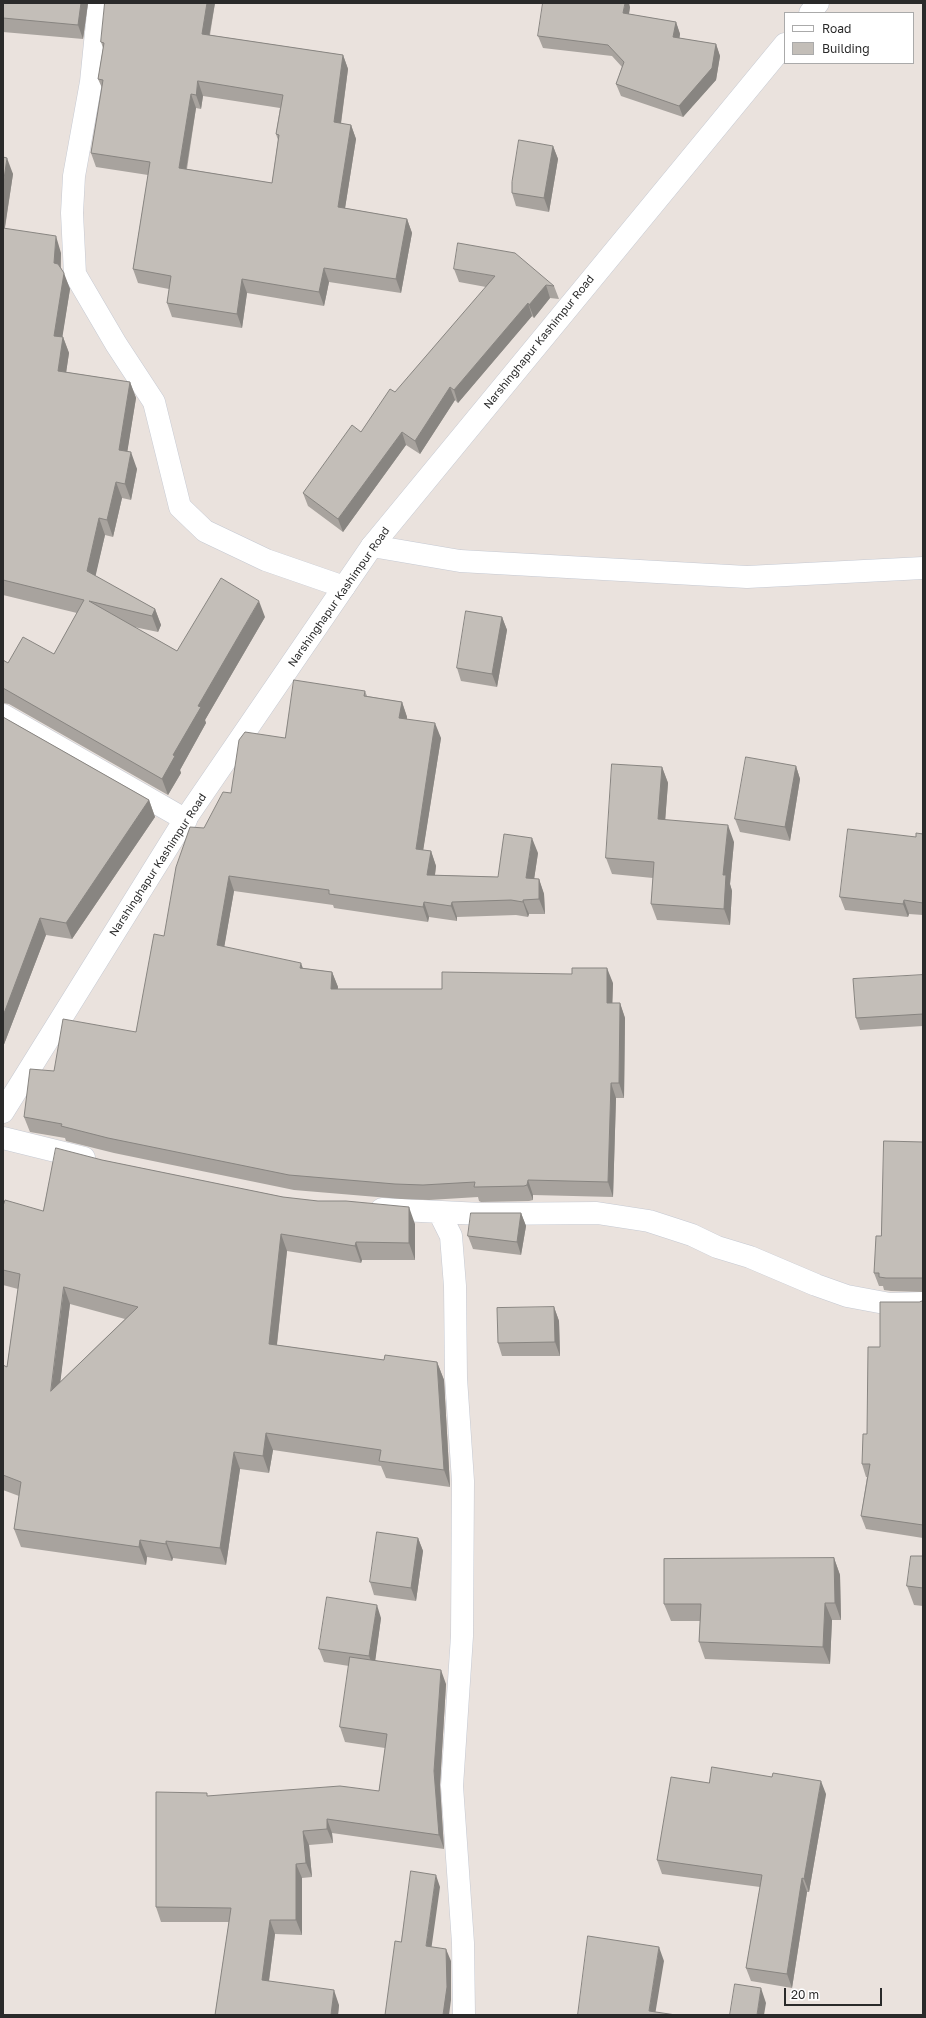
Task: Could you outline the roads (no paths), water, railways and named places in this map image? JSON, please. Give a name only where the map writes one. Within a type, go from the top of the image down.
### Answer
[{"type":"street","points":[[100,3],[91,82],[74,176],[72,213],[76,274],[116,344],[154,402],[180,507],[205,531],[266,560],[344,587]]},
{"type":"street","points":[[811,12],[818,3]]},
{"type":"street","name":"Narshinghapur Kashimpur Road","points":[[3,1112],[186,820],[372,546],[784,45]]},
{"type":"street","points":[[372,546],[460,561],[746,577],[923,568]]},
{"type":"street","points":[[3,715],[186,820]]},
{"type":"street","points":[[3,1138],[104,1163]]},
{"type":"street","points":[[361,1207],[481,1214],[597,1213],[648,1221],[692,1235],[717,1247],[750,1257],[816,1285],[847,1296],[890,1304],[923,1303]]},
{"type":"street","points":[[439,1212],[450,1236],[455,1286],[456,1378],[463,1481],[462,1636],[452,1786],[463,1943],[464,2015]]}]
